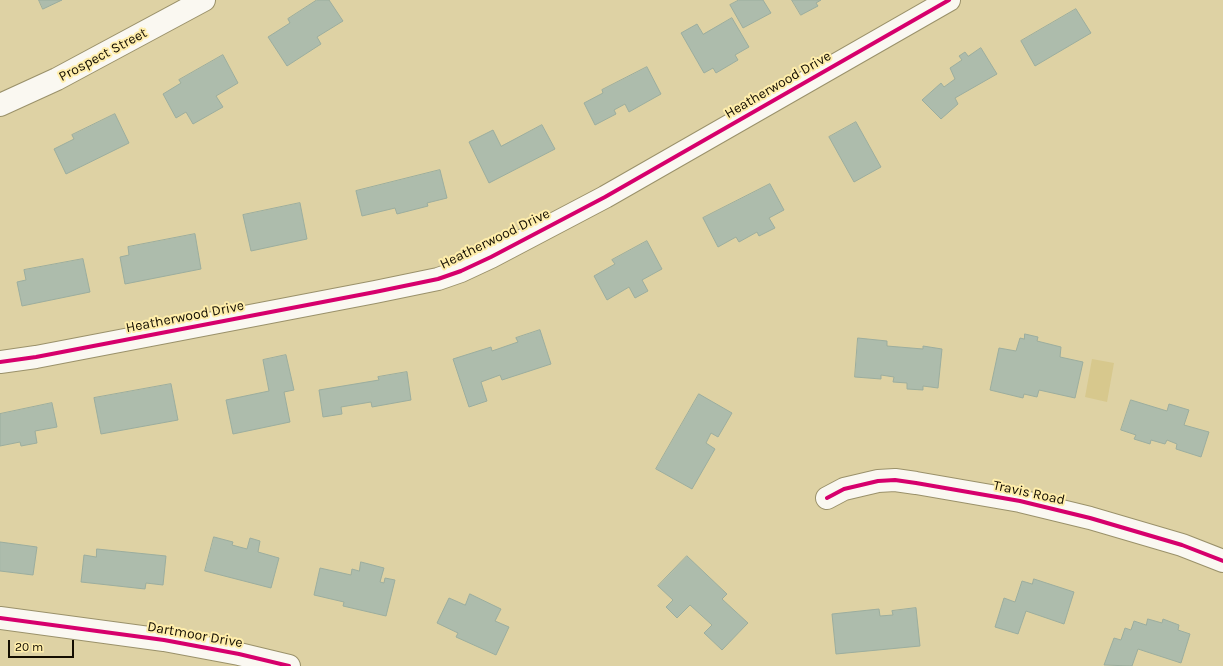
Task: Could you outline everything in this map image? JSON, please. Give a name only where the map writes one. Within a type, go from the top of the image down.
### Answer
[{"type":"street","name":"Prospect Street","points":[[0,105],[57,79],[204,0]]},
{"type":"street","name":"Heatherwood Drive","points":[[0,362],[36,357],[375,292],[438,279],[461,271],[491,257],[604,197],[949,0]]},
{"type":"street","name":"Travis Road","points":[[827,498],[844,489],[878,481],[895,480],[916,483],[1020,501],[1090,518],[1182,545],[1223,561]]},
{"type":"street","name":"Dartmoor Drive","points":[[0,618],[172,641],[289,666]]},
{"type":"shaded area","points":[[1092,359],[1114,363],[1107,402],[1085,397]]},
{"type":"building","points":[[39,0],[62,0],[43,9]]},
{"type":"building","points":[[317,0],[329,0],[343,21],[317,37],[321,44],[287,66],[268,37],[290,23],[288,19]]},
{"type":"building","points":[[739,0],[763,0],[771,13],[743,28],[730,5]]},
{"type":"building","points":[[792,0],[821,0],[816,3],[818,6],[801,15]]},
{"type":"building","points":[[1076,9],[1091,33],[1035,66],[1021,41]]},
{"type":"building","points":[[732,18],[749,47],[735,55],[738,60],[716,73],[713,68],[704,73],[681,33],[697,24],[703,34]]},
{"type":"building","points":[[981,48],[997,74],[955,98],[958,104],[941,119],[922,100],[941,83],[944,87],[955,79],[950,68],[962,60],[959,56],[965,52],[968,56]]},
{"type":"building","points":[[223,55],[238,83],[216,96],[223,107],[193,124],[186,112],[176,118],[163,94],[181,83],[179,80]]},
{"type":"building","points":[[647,67],[661,94],[629,112],[625,104],[614,110],[616,114],[595,125],[584,103],[603,93],[602,90]]},
{"type":"building","points":[[115,114],[129,143],[66,174],[54,149],[74,139],[72,135]]},
{"type":"building","points":[[856,122],[881,167],[854,182],[829,137]]},
{"type":"building","points":[[542,125],[555,149],[489,183],[469,142],[493,130],[501,146]]},
{"type":"building","points":[[440,170],[447,198],[427,203],[428,206],[397,214],[395,208],[362,216],[356,191]]},
{"type":"building","points":[[770,184],[784,210],[769,218],[775,228],[759,236],[757,232],[739,242],[736,237],[718,247],[703,218]]},
{"type":"building","points":[[300,203],[307,239],[251,251],[243,215]]},
{"type":"building","points":[[195,234],[201,269],[125,284],[120,257],[129,255],[128,247]]},
{"type":"building","points":[[647,241],[662,269],[642,280],[648,291],[635,298],[629,287],[607,300],[594,276],[615,264],[612,260]]},
{"type":"building","points":[[83,259],[90,292],[22,306],[17,282],[26,280],[24,270]]},
{"type":"building","points":[[540,330],[551,364],[502,380],[500,375],[481,382],[487,401],[469,407],[453,359],[491,347],[492,351],[518,342],[516,338]]},
{"type":"building","points":[[1025,334],[1038,337],[1037,341],[1061,347],[1060,357],[1083,362],[1075,398],[1039,390],[1037,397],[1024,394],[1023,398],[990,390],[999,348],[1016,351],[1020,338],[1024,339]]},
{"type":"building","points":[[858,338],[887,341],[887,346],[923,349],[923,346],[942,349],[938,388],[923,386],[923,390],[907,389],[907,383],[893,382],[894,377],[881,375],[881,379],[855,377]]},
{"type":"building","points":[[286,355],[294,390],[284,392],[290,422],[233,434],[226,400],[269,391],[263,360]]},
{"type":"building","points":[[407,372],[411,400],[372,407],[371,402],[341,407],[342,414],[323,417],[319,390],[379,380],[378,377]]},
{"type":"building","points":[[171,384],[178,420],[101,434],[94,398]]},
{"type":"building","points":[[699,394],[732,413],[718,437],[711,433],[706,443],[715,449],[692,489],[656,469]]},
{"type":"building","points":[[1131,400],[1167,411],[1169,404],[1189,410],[1184,425],[1209,432],[1201,457],[1176,449],[1177,444],[1167,440],[1165,444],[1151,440],[1150,444],[1134,439],[1136,435],[1121,430]]},
{"type":"building","points":[[52,403],[57,427],[35,431],[37,443],[21,446],[20,442],[0,446],[0,414]]},
{"type":"building","points":[[214,537],[233,542],[232,545],[247,549],[250,538],[260,541],[258,552],[279,558],[271,588],[205,571]]},
{"type":"building","points":[[0,542],[37,547],[33,575],[0,571]]},
{"type":"building","points":[[97,549],[166,556],[163,585],[146,583],[145,589],[81,582],[84,555],[96,557]]},
{"type":"building","points":[[687,556],[727,594],[722,599],[748,623],[722,650],[704,633],[712,625],[690,605],[677,618],[666,607],[673,600],[658,586]]},
{"type":"building","points":[[361,562],[384,568],[380,582],[384,583],[385,578],[395,580],[386,616],[343,606],[344,602],[314,595],[320,568],[351,575],[352,569],[359,571]]},
{"type":"building","points":[[1034,579],[1074,592],[1064,624],[1026,611],[1018,634],[995,627],[1004,598],[1015,602],[1022,581],[1032,584]]},
{"type":"building","points":[[470,594],[501,609],[495,621],[509,627],[496,655],[456,637],[458,633],[437,623],[449,598],[465,605]]},
{"type":"building","points":[[916,608],[920,646],[836,654],[832,614],[879,609],[880,616],[893,615],[892,611]]},
{"type":"building","points":[[1148,619],[1162,623],[1163,619],[1179,625],[1178,630],[1190,634],[1181,663],[1138,649],[1132,666],[1104,665],[1114,638],[1121,640],[1125,628],[1131,630],[1134,621],[1146,625]]},
{"type":"cycle path","points":[[0,362],[36,357],[375,292],[438,279],[461,271],[491,257],[605,197],[949,0]]},
{"type":"cycle path","points":[[827,498],[844,489],[878,481],[895,480],[916,483],[1020,501],[1090,518],[1182,545],[1223,561]]},
{"type":"cycle path","points":[[0,618],[164,640],[239,654],[289,666]]}]
